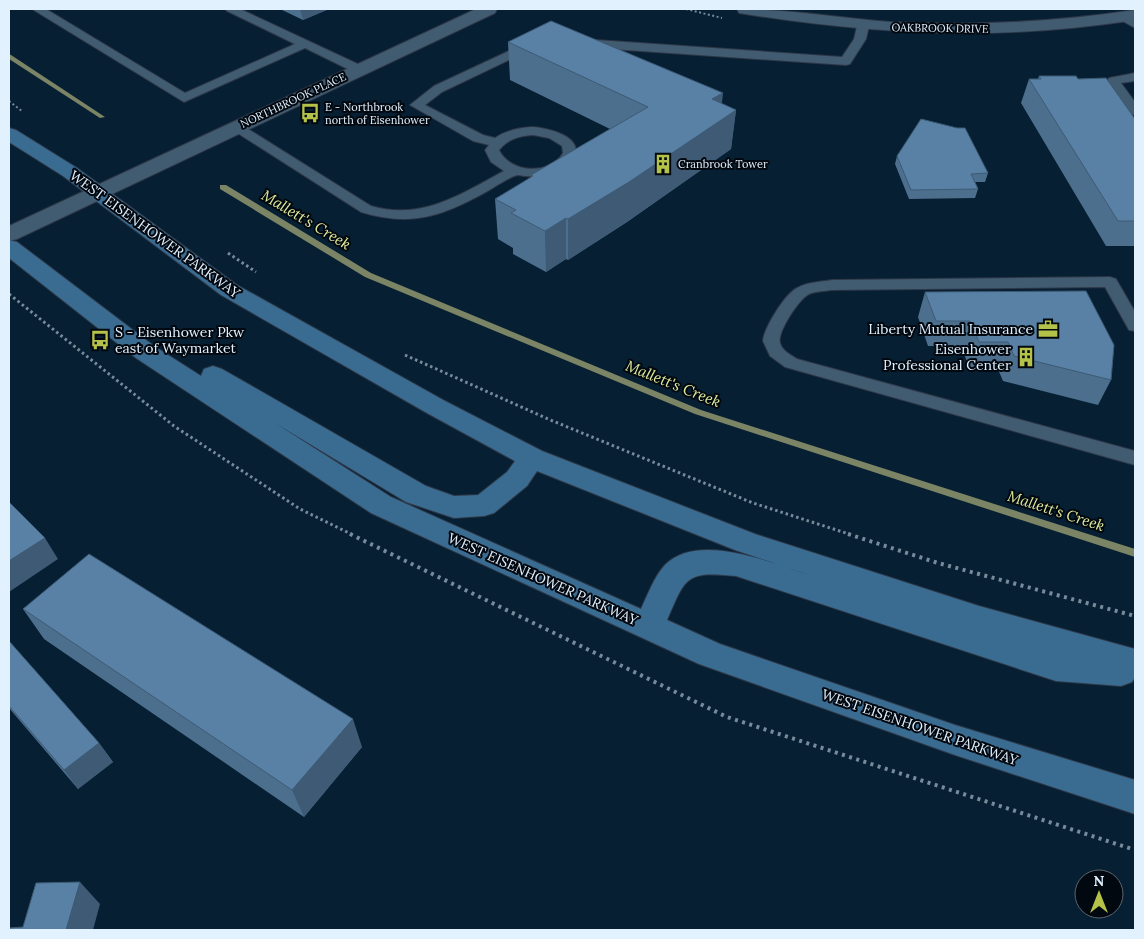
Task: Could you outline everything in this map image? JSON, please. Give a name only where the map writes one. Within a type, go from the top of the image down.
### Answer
[{"type":"main road","name":"WEST EISENHOWER PARKWAY","points":[[10,136],[70,172],[229,290],[532,458],[745,542],[979,619],[1135,663]]},
{"type":"main road","name":"WEST EISENHOWER PARKWAY","points":[[9,247],[145,352],[381,505],[710,654],[955,740],[1135,797]]},
{"type":"main road","points":[[145,352],[199,367],[416,494],[454,507],[484,505],[517,479],[532,458]]},
{"type":"main road","points":[[648,627],[673,577],[684,566],[701,561],[715,561],[736,564],[1056,667],[1135,673]]},
{"type":"street","name":"NORTHBROOK PLACE","points":[[9,234],[358,69],[490,9]]},
{"type":"street","name":"OAKBROOK DRIVE","points":[[745,9],[863,26],[947,30],[1012,29],[1131,19]]},
{"type":"lane","points":[[38,9],[184,98],[305,44]]},
{"type":"lane","points":[[231,9],[358,69]]},
{"type":"lane","points":[[566,42],[846,61],[860,39],[863,26]]},
{"type":"lane","points":[[496,143],[478,138],[416,105],[438,89],[521,49],[541,43]]},
{"type":"lane","points":[[1135,77],[1113,81],[1135,111]]},
{"type":"lane","points":[[235,127],[366,209],[378,214],[409,216],[439,210],[514,171]]},
{"type":"lane","points":[[518,132],[548,132],[568,144],[570,152],[566,160],[557,167],[528,173],[514,171],[502,166],[494,159],[492,150],[496,143],[506,136],[518,132]]},
{"type":"lane","points":[[1135,326],[1110,282],[832,285],[803,291],[796,297],[772,331],[770,339],[773,350],[791,363],[1135,458]]},
{"type":"path","points":[[9,101],[24,112]]},
{"type":"path","points":[[220,247],[260,275]]},
{"type":"path","points":[[398,352],[548,419],[753,503],[938,563],[1135,616]]},
{"type":"building","points":[[551,21],[723,93],[712,99],[736,110],[629,182],[545,231],[511,213],[516,210],[495,199],[533,176],[531,175],[648,107],[508,42]]},
{"type":"building","points":[[1039,76],[1076,76],[1078,79],[1106,78],[1135,119],[1135,221],[1118,221],[1029,79],[1041,79]]},
{"type":"building","points":[[921,119],[957,128],[965,128],[988,173],[971,174],[978,189],[911,190],[897,156]]},
{"type":"building","points":[[1086,291],[1114,345],[1111,380],[1014,356],[1008,342],[979,342],[970,321],[936,321],[925,292]]},
{"type":"building","points":[[9,502],[45,538],[9,561]]},
{"type":"building","points":[[89,554],[353,719],[292,790],[23,609]]},
{"type":"building","points":[[9,641],[99,743],[64,770],[9,706]]},
{"type":"building","points":[[80,882],[66,930],[9,930],[9,928],[23,927],[36,883]]},
{"type":"waterway","name":"Mallett's Creek","points":[[9,56],[102,117]]},
{"type":"waterway","name":"Mallett's Creek","points":[[223,187],[368,275],[698,412],[1135,553]]},
{"type":"place","name":"E - Northbrook north of Eisenhower","points":[[310,113]]},
{"type":"place","name":"Cranbrook Tower","points":[[663,164]]},
{"type":"place","name":"Liberty Mutual Insurance","points":[[1048,329]]},
{"type":"place","name":"S - Eisenhower Pkw east of Waymarket","points":[[100,340]]},
{"type":"place","name":"Eisenhower Professional Center","points":[[1026,357]]}]
